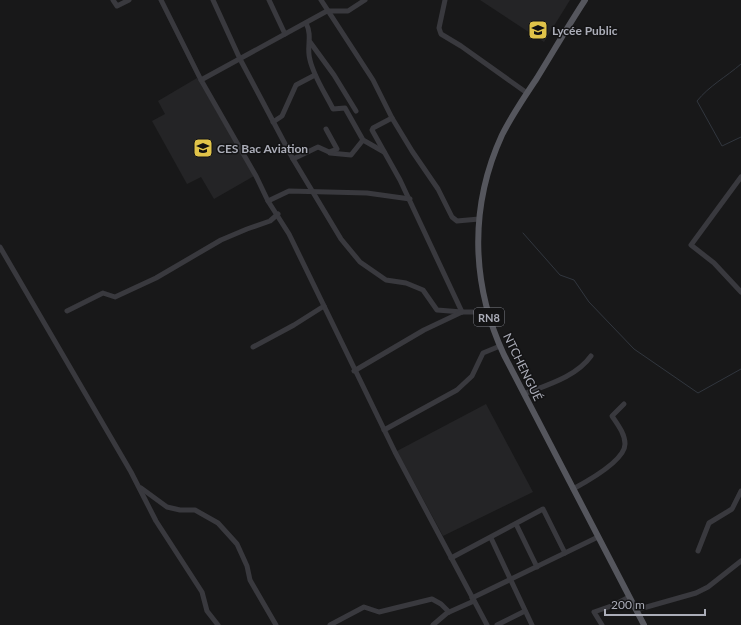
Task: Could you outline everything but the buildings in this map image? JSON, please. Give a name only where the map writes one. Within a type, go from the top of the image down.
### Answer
[{"type":"main road","name":"NTCHENGUÉ","points":[[584,0],[508,124],[496,151],[484,188],[479,218],[478,267],[487,312],[500,346],[644,625]]},
{"type":"street","points":[[113,0],[117,6],[129,0]]},
{"type":"street","points":[[161,0],[201,80],[256,176],[268,201],[278,214],[384,430],[487,625]]},
{"type":"street","points":[[213,0],[240,59],[293,159],[341,239],[360,262],[386,280],[406,283],[423,290],[438,310],[487,312]]},
{"type":"street","points":[[269,0],[285,34]]},
{"type":"street","points":[[321,0],[373,80],[392,118],[438,189],[452,217],[457,221],[479,218]]},
{"type":"street","points":[[201,80],[327,11],[348,11],[364,0]]},
{"type":"street","points":[[445,0],[438,28],[441,34],[461,46],[527,93]]},
{"type":"street","points":[[306,23],[310,31],[309,60],[315,75],[333,109],[345,108],[363,140],[385,152]]},
{"type":"street","points":[[310,42],[334,75],[356,111]]},
{"type":"street","points":[[273,122],[282,116],[296,85],[315,75]]},
{"type":"street","points":[[392,118],[373,128],[410,199],[462,312]]},
{"type":"street","points":[[326,129],[337,149],[330,152]]},
{"type":"street","points":[[293,159],[318,147],[330,152],[351,155],[363,140]]},
{"type":"street","points":[[741,177],[691,245],[714,263],[741,292]]},
{"type":"street","points":[[268,201],[289,191],[367,193],[410,199]]},
{"type":"street","points":[[67,311],[103,293],[115,297],[156,278],[221,240],[270,221],[278,214]]},
{"type":"street","points":[[0,248],[139,486],[156,521],[199,587],[207,611],[218,625]]},
{"type":"street","points":[[253,347],[294,325],[324,306]]},
{"type":"street","points":[[354,371],[424,330],[462,312]]},
{"type":"street","points":[[384,430],[457,390],[472,376],[482,353],[500,346]]},
{"type":"street","points":[[524,394],[565,377],[575,371],[591,356]]},
{"type":"street","points":[[573,489],[608,468],[623,451],[625,446],[623,435],[612,416],[624,404]]},
{"type":"street","points":[[139,486],[167,507],[180,510],[196,510],[218,522],[237,544],[247,566],[250,580],[276,625]]},
{"type":"street","points":[[698,551],[709,523],[732,510],[741,491]]},
{"type":"street","points":[[451,558],[544,509],[565,553]]},
{"type":"street","points":[[516,524],[537,567]]},
{"type":"street","points":[[433,625],[449,612],[598,537]]},
{"type":"street","points":[[491,538],[512,579],[532,625]]},
{"type":"street","points":[[636,610],[696,593],[708,587],[741,561]]},
{"type":"street","points":[[602,625],[594,612],[614,605],[629,597]]},
{"type":"street","points":[[330,625],[364,607],[379,612],[432,599],[441,604],[449,612]]},
{"type":"street","points":[[497,625],[525,611]]},
{"type":"shaded area","name":"Lycée Public","points":[[480,0],[570,0],[544,42]]},
{"type":"shaded area","name":"CES Bac Aviation","points":[[197,78],[254,176],[214,199],[201,177],[187,184],[152,121],[165,114],[158,101]]},
{"type":"shaded area","points":[[486,404],[533,492],[443,536],[397,451]]},
{"type":"waterway","points":[[741,64],[712,86],[697,101],[722,146],[741,137]]},
{"type":"waterway","points":[[523,233],[560,275],[574,280],[589,302],[634,349],[698,393],[741,369]]},
{"type":"place","name":"Lycée Public","points":[[538,30]]},
{"type":"place","name":"CES Bac Aviation","points":[[203,148]]}]
